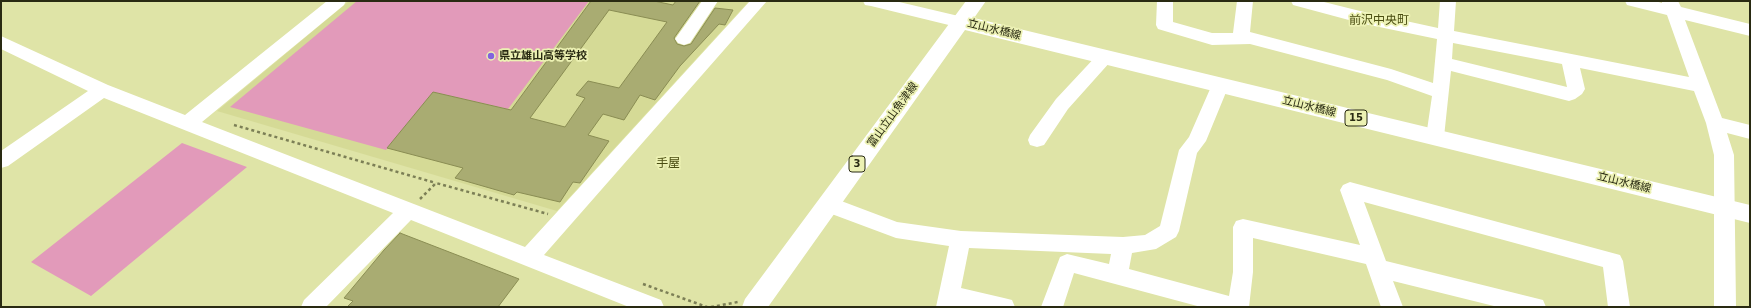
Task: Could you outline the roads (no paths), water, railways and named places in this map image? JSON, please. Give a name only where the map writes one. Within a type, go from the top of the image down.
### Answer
[{"type":"main road","name":"富山立山魚津線","points":[[754,307],[976,1]]},
{"type":"main road","name":"立山水橋線","points":[[961,22],[1750,214]]},
{"type":"street","points":[[188,123],[338,1]]},
{"type":"street","points":[[684,39],[710,1]]},
{"type":"street","points":[[528,258],[760,1]]},
{"type":"street","points":[[871,1],[961,22]]},
{"type":"street","points":[[1164,1],[1164,25],[1212,39],[1250,38],[1391,75],[1441,92]]},
{"type":"street","points":[[1241,38],[1245,1]]},
{"type":"street","points":[[1299,1],[1445,35],[1702,86]]},
{"type":"street","points":[[1435,137],[1441,92],[1448,1]]},
{"type":"street","points":[[1633,1],[1672,6],[1750,30]]},
{"type":"street","points":[[1672,6],[1715,123],[1724,155],[1725,307]]},
{"type":"street","points":[[1,42],[102,90],[188,123],[414,205],[528,258],[653,307]]},
{"type":"street","points":[[1037,140],[1062,104],[1105,57]]},
{"type":"street","points":[[1443,63],[1570,94],[1576,89],[1570,60]]},
{"type":"street","points":[[828,204],[896,230],[961,239],[1123,246],[1149,243],[1169,231],[1188,150],[1197,141],[1220,85]]},
{"type":"street","points":[[1,161],[102,90]]},
{"type":"street","points":[[1715,123],[1750,132]]},
{"type":"street","points":[[1392,307],[1350,190],[1613,261],[1619,307]]},
{"type":"street","points":[[312,307],[414,205]]},
{"type":"street","points":[[1238,307],[1243,272],[1243,227],[1376,262],[1535,307]]},
{"type":"street","points":[[961,239],[948,301],[1004,307]]},
{"type":"street","points":[[1118,275],[1123,246]]},
{"type":"street","points":[[1052,307],[1067,263],[1118,275],[1234,307]]},
{"type":"place","name":"県立雄山高等学校","points":[[491,56]]},
{"type":"district","name":"前沢中央町","points":[[1379,21]]},
{"type":"district","name":"手屋","points":[[668,164]]}]
